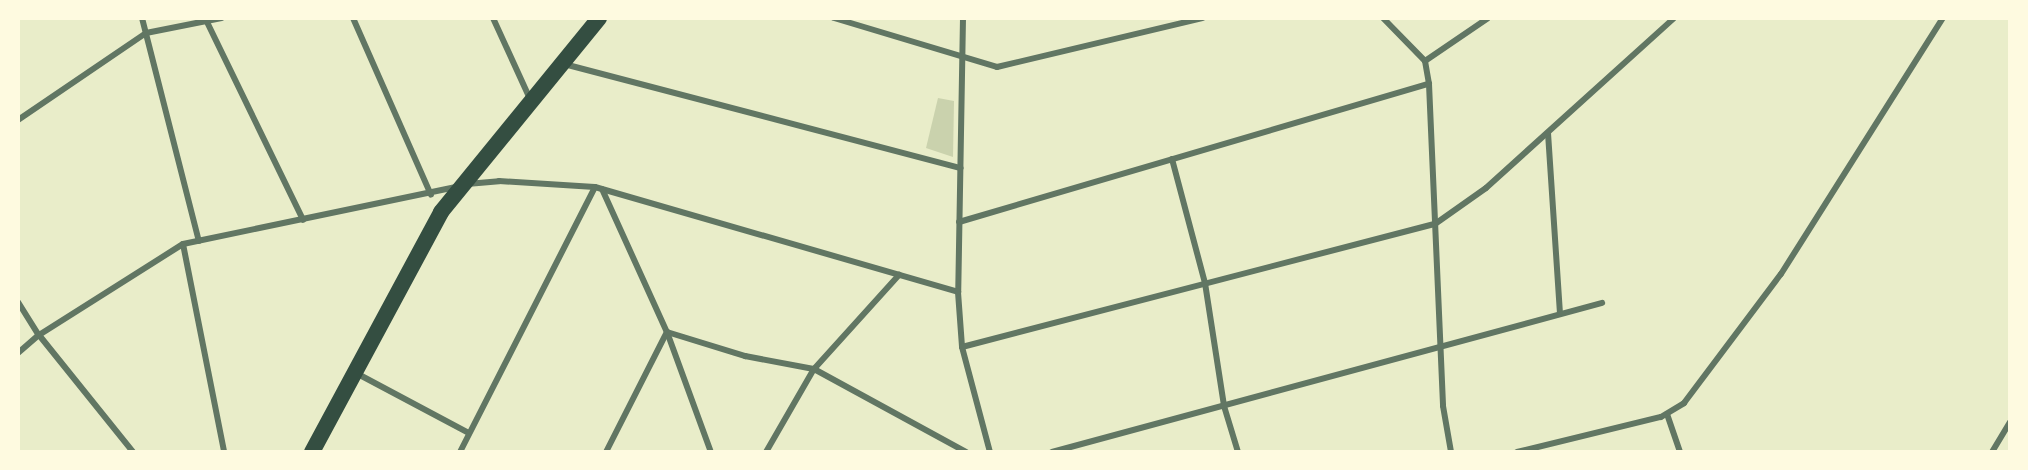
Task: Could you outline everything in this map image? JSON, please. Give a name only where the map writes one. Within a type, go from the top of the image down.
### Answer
[{"type":"highway","points":[[312,452],[441,212],[560,63],[599,18]]},
{"type":"street","points":[[142,18],[199,241]]},
{"type":"street","points":[[18,120],[146,33],[222,18]]},
{"type":"street","points":[[354,18],[431,195]]},
{"type":"street","points":[[493,18],[530,100]]},
{"type":"street","points":[[834,18],[997,67],[1202,18]]},
{"type":"street","points":[[963,18],[965,57],[958,292],[962,347],[990,452]]},
{"type":"street","points":[[1383,18],[1425,62],[1429,84],[1443,406],[1451,452]]},
{"type":"street","points":[[1425,62],[1488,18]]},
{"type":"street","points":[[962,347],[1435,224],[1486,188],[1674,18]]},
{"type":"street","points":[[1517,452],[1667,414],[1684,404],[1710,373],[1780,274],[1943,18]]},
{"type":"street","points":[[207,22],[303,220]]},
{"type":"street","points":[[560,63],[961,168]]},
{"type":"street","points":[[960,222],[1429,84]]},
{"type":"street","points":[[1548,132],[1560,314]]},
{"type":"street","points":[[1172,159],[1205,283],[1224,406],[1238,452]]},
{"type":"street","points":[[18,353],[39,335],[183,244],[431,195],[462,185],[499,181],[598,188],[958,292]]},
{"type":"street","points":[[598,188],[667,332],[711,452]]},
{"type":"street","points":[[460,452],[598,188]]},
{"type":"street","points":[[183,244],[224,452]]},
{"type":"street","points":[[766,452],[814,369],[899,276]]},
{"type":"street","points":[[18,302],[39,335],[133,452]]},
{"type":"street","points":[[1052,452],[1602,303]]},
{"type":"street","points":[[667,332],[745,356],[814,369],[966,452]]},
{"type":"street","points":[[606,452],[667,332]]},
{"type":"street","points":[[354,371],[469,433]]},
{"type":"street","points":[[1667,414],[1680,452]]},
{"type":"street","points":[[1992,452],[2010,422]]},
{"type":"green space","points":[[938,98],[954,101],[953,157],[926,148]]}]
